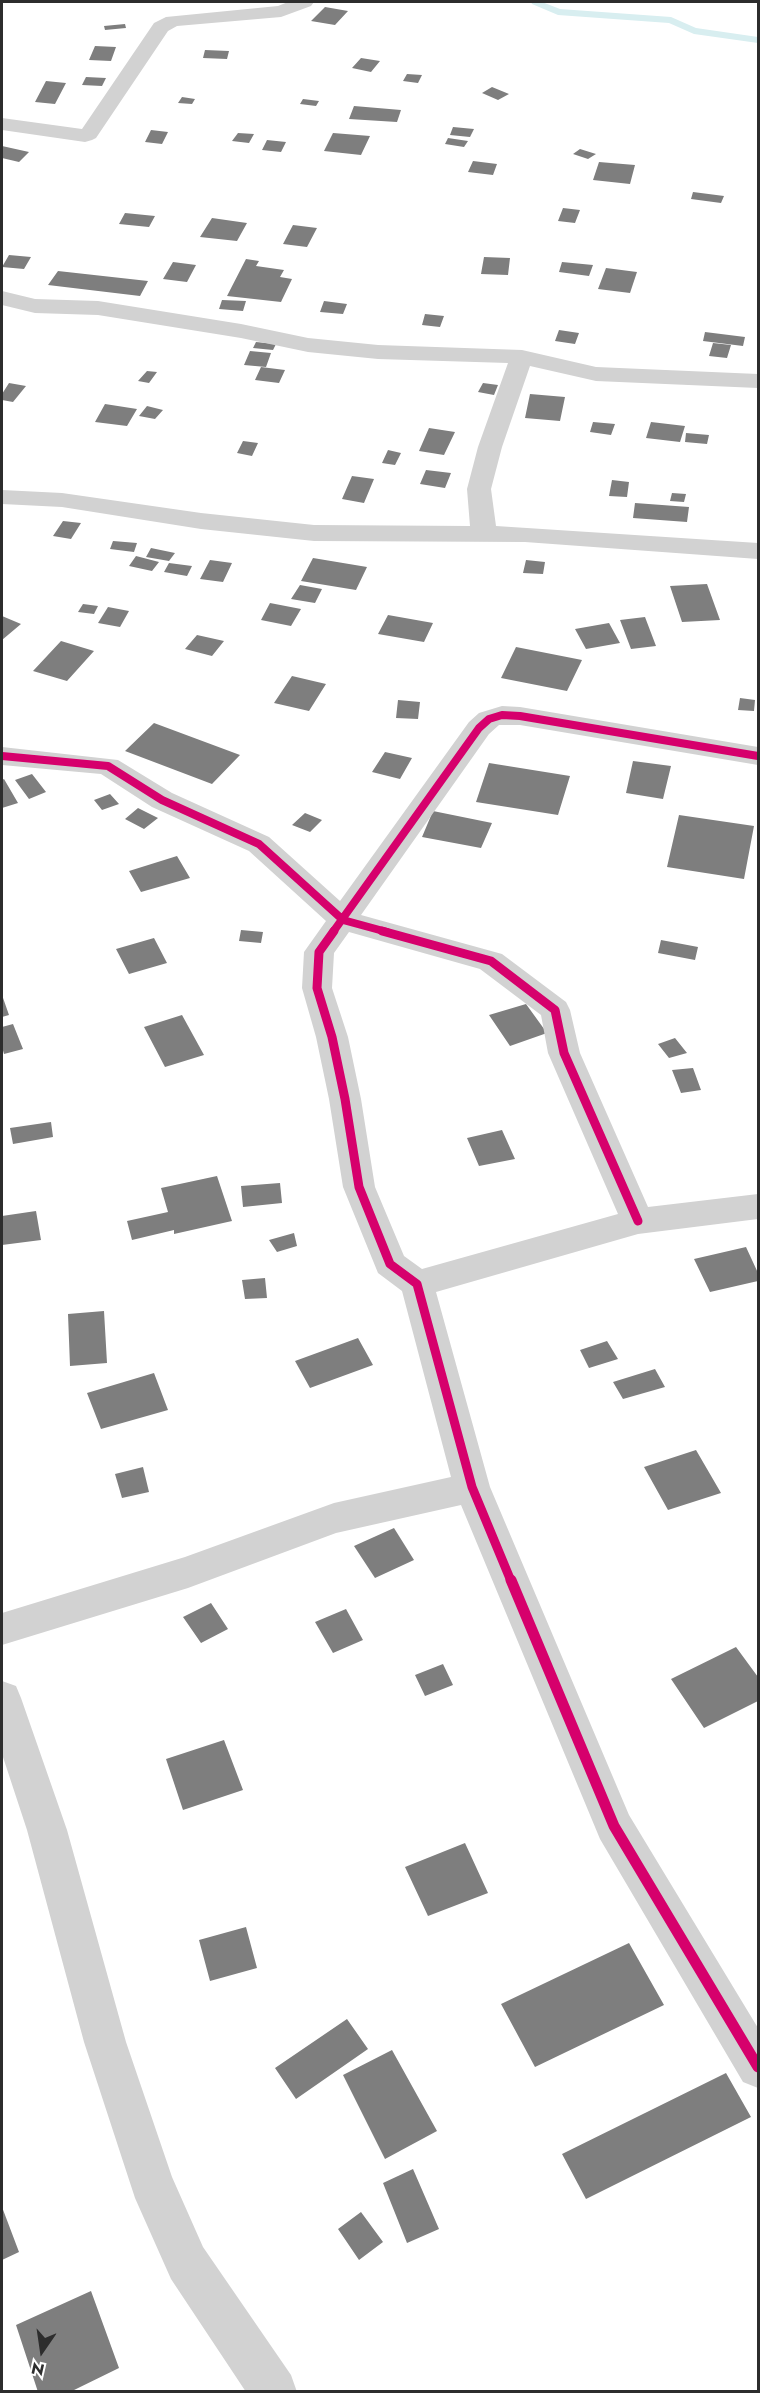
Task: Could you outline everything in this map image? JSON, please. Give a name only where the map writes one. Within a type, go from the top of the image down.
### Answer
[{"type":"street","points":[[2,124],[85,136],[89,134],[106,110],[161,27],[173,21],[281,10],[304,2]]},
{"type":"street","points":[[2,298],[35,306],[109,310],[241,331],[308,345],[378,352],[430,352],[522,357],[596,374],[759,381]]},
{"type":"street","points":[[484,535],[479,489],[490,447],[522,357]]},
{"type":"street","points":[[2,497],[62,500],[201,521],[314,532],[525,534],[759,551]]},
{"type":"street","points":[[759,756],[520,716],[502,715],[489,719],[478,728],[319,952],[317,988],[332,1037],[345,1099],[359,1187],[390,1264],[417,1284],[472,1487],[614,1826],[759,2067]]},
{"type":"street","points":[[2,756],[108,766],[162,800],[260,843],[343,920],[491,961],[555,1010],[564,1053],[638,1221]]},
{"type":"street","points":[[417,1284],[638,1221],[759,1206]]},
{"type":"street","points":[[2,1629],[188,1572],[334,1518],[472,1487]]},
{"type":"street","points":[[2,1698],[47,1830],[105,2042],[151,2182],[187,2263],[274,2391]]},
{"type":"building","points":[[325,7],[348,11],[335,25],[311,21]]},
{"type":"building","points":[[125,24],[126,28],[105,30],[104,26]]},
{"type":"building","points":[[95,46],[116,47],[111,61],[89,60]]},
{"type":"building","points":[[205,50],[229,51],[227,59],[203,58]]},
{"type":"building","points":[[361,58],[380,61],[371,72],[352,68]]},
{"type":"building","points":[[407,74],[422,75],[418,83],[403,81]]},
{"type":"building","points":[[86,77],[106,78],[102,86],[82,85]]},
{"type":"building","points":[[46,81],[66,83],[55,104],[35,102]]},
{"type":"building","points":[[492,87],[509,94],[498,100],[482,93]]},
{"type":"building","points":[[182,97],[195,99],[192,104],[178,103]]},
{"type":"building","points":[[303,99],[319,101],[316,106],[300,104]]},
{"type":"building","points":[[354,106],[401,110],[397,122],[349,119]]},
{"type":"building","points":[[453,127],[474,129],[470,137],[450,135]]},
{"type":"building","points":[[151,130],[168,132],[162,144],[145,142]]},
{"type":"building","points":[[238,133],[254,134],[249,143],[232,141]]},
{"type":"building","points":[[333,133],[370,136],[361,155],[324,151]]},
{"type":"building","points":[[448,138],[468,141],[464,147],[445,144]]},
{"type":"building","points":[[267,140],[286,142],[281,152],[262,150]]},
{"type":"building","points":[[2,146],[29,152],[19,162],[2,158]]},
{"type":"building","points":[[580,149],[596,154],[588,159],[573,154]]},
{"type":"building","points":[[473,161],[497,164],[493,175],[468,172]]},
{"type":"building","points":[[599,162],[635,165],[630,184],[593,180]]},
{"type":"building","points":[[693,192],[724,196],[721,203],[691,199]]},
{"type":"building","points":[[563,208],[580,210],[575,223],[558,221]]},
{"type":"building","points":[[125,213],[155,216],[149,227],[119,224]]},
{"type":"building","points":[[212,218],[247,223],[237,241],[200,237]]},
{"type":"building","points":[[293,225],[317,228],[307,247],[283,244]]},
{"type":"building","points":[[9,255],[31,257],[24,269],[2,267]]},
{"type":"building","points":[[484,257],[510,258],[508,275],[481,274]]},
{"type":"building","points":[[246,259],[259,261],[256,266],[284,270],[280,277],[292,279],[281,302],[227,296]]},
{"type":"building","points":[[173,262],[196,265],[187,282],[163,279]]},
{"type":"building","points":[[562,262],[593,265],[589,276],[559,272]]},
{"type":"building","points":[[606,268],[637,272],[630,293],[598,289]]},
{"type":"building","points":[[58,271],[148,281],[140,296],[48,285]]},
{"type":"building","points":[[222,300],[246,301],[243,311],[219,309]]},
{"type":"building","points":[[324,301],[347,304],[343,314],[320,312]]},
{"type":"building","points":[[425,314],[444,316],[440,327],[422,325]]},
{"type":"building","points":[[559,330],[579,333],[575,344],[555,341]]},
{"type":"building","points":[[705,332],[745,337],[743,346],[703,341]]},
{"type":"building","points":[[256,342],[276,344],[273,350],[253,348]]},
{"type":"building","points":[[713,343],[731,345],[727,358],[709,356]]},
{"type":"building","points":[[250,351],[271,353],[266,367],[244,365]]},
{"type":"building","points":[[261,367],[285,370],[279,383],[255,380]]},
{"type":"building","points":[[147,371],[157,372],[149,383],[138,381]]},
{"type":"building","points":[[9,383],[26,386],[13,402],[2,400],[2,394]]},
{"type":"building","points":[[483,383],[498,385],[494,395],[478,392]]},
{"type":"building","points":[[530,394],[565,397],[560,421],[525,418]]},
{"type":"building","points":[[105,404],[137,409],[127,426],[95,422]]},
{"type":"building","points":[[147,406],[163,410],[155,419],[139,416]]},
{"type":"building","points":[[593,422],[615,424],[611,435],[590,432]]},
{"type":"building","points":[[651,422],[685,426],[680,442],[646,438]]},
{"type":"building","points":[[429,428],[455,432],[444,455],[419,451]]},
{"type":"building","points":[[686,433],[709,435],[707,444],[685,442]]},
{"type":"building","points":[[243,441],[258,443],[252,456],[237,453]]},
{"type":"building","points":[[388,450],[401,453],[395,465],[382,463]]},
{"type":"building","points":[[426,470],[451,473],[445,488],[420,484]]},
{"type":"building","points":[[352,476],[374,479],[364,503],[342,499]]},
{"type":"building","points":[[612,480],[629,482],[627,497],[609,496]]},
{"type":"building","points":[[672,493],[686,494],[684,502],[670,501]]},
{"type":"building","points":[[635,503],[689,507],[687,522],[633,518]]},
{"type":"building","points":[[63,521],[81,523],[71,539],[53,536]]},
{"type":"building","points":[[113,541],[137,543],[134,552],[110,549]]},
{"type":"building","points":[[151,548],[175,553],[169,561],[146,557]]},
{"type":"building","points":[[136,556],[159,562],[152,571],[129,566]]},
{"type":"building","points":[[313,558],[367,567],[356,590],[301,581]]},
{"type":"building","points":[[210,560],[232,563],[223,582],[200,579]]},
{"type":"building","points":[[526,560],[545,562],[543,574],[523,573]]},
{"type":"building","points":[[169,563],[192,566],[187,576],[164,572]]},
{"type":"building","points":[[707,584],[720,620],[682,622],[670,586]]},
{"type":"building","points":[[300,585],[322,589],[315,603],[291,599]]},
{"type":"building","points":[[270,603],[301,609],[291,626],[261,620]]},
{"type":"building","points":[[83,604],[98,606],[94,614],[78,612]]},
{"type":"building","points":[[108,607],[129,611],[120,627],[98,623]]},
{"type":"building","points":[[388,615],[433,623],[424,642],[378,634]]},
{"type":"building","points":[[2,616],[21,624],[2,640]]},
{"type":"building","points":[[645,617],[656,646],[631,649],[620,620]]},
{"type":"building","points":[[609,623],[620,643],[586,649],[575,629]]},
{"type":"building","points":[[197,635],[224,641],[212,656],[185,649]]},
{"type":"building","points":[[61,641],[94,651],[67,681],[33,671]]},
{"type":"building","points":[[516,647],[582,660],[567,691],[501,678]]},
{"type":"building","points":[[292,676],[326,684],[309,711],[274,703]]},
{"type":"building","points":[[740,698],[755,700],[754,711],[738,710]]},
{"type":"building","points":[[398,700],[420,702],[418,719],[396,718]]},
{"type":"building","points":[[154,723],[240,755],[212,784],[125,751]]},
{"type":"building","points":[[385,752],[412,758],[400,779],[372,772]]},
{"type":"building","points":[[633,761],[671,766],[663,799],[626,793]]},
{"type":"building","points":[[489,763],[570,776],[558,815],[476,802]]},
{"type":"building","points":[[32,774],[46,792],[29,799],[15,780]]},
{"type":"building","points":[[4,779],[18,803],[2,808],[2,780]]},
{"type":"building","points":[[110,794],[119,804],[102,810],[94,800]]},
{"type":"building","points":[[138,808],[158,818],[144,829],[125,819]]},
{"type":"building","points":[[433,811],[492,823],[481,848],[422,837]]},
{"type":"building","points":[[305,813],[322,820],[310,832],[292,825]]},
{"type":"building","points":[[679,815],[754,826],[744,879],[667,867]]},
{"type":"building","points":[[177,856],[190,878],[141,892],[129,871]]},
{"type":"building","points":[[241,930],[263,932],[261,943],[239,941]]},
{"type":"building","points":[[154,938],[167,963],[129,974],[116,949]]},
{"type":"building","points":[[661,940],[698,947],[695,960],[658,953]]},
{"type":"building","points":[[2,995],[9,1015],[2,1017]]},
{"type":"building","points":[[526,1004],[547,1033],[510,1046],[489,1015]]},
{"type":"building","points":[[182,1015],[204,1055],[165,1067],[144,1027]]},
{"type":"building","points":[[13,1024],[23,1049],[4,1054],[2,1027]]},
{"type":"building","points":[[675,1038],[687,1053],[669,1058],[658,1044]]},
{"type":"building","points":[[693,1068],[701,1090],[681,1093],[672,1070]]},
{"type":"building","points":[[51,1122],[53,1137],[13,1144],[10,1128]]},
{"type":"building","points":[[502,1130],[515,1159],[479,1166],[467,1138]]},
{"type":"building","points":[[217,1176],[232,1221],[174,1234],[174,1230],[132,1240],[127,1221],[168,1212],[161,1188]]},
{"type":"building","points":[[280,1183],[282,1203],[243,1207],[241,1186]]},
{"type":"building","points":[[36,1211],[41,1240],[2,1245],[2,1216]]},
{"type":"building","points":[[294,1233],[297,1246],[277,1252],[269,1240]]},
{"type":"building","points":[[746,1247],[758,1273],[758,1281],[710,1292],[694,1259]]},
{"type":"building","points":[[265,1278],[267,1298],[245,1299],[242,1280]]},
{"type":"building","points":[[104,1311],[107,1363],[70,1366],[68,1314]]},
{"type":"building","points":[[358,1338],[373,1365],[310,1388],[295,1361]]},
{"type":"building","points":[[607,1341],[618,1359],[589,1368],[580,1350]]},
{"type":"building","points":[[655,1369],[665,1387],[623,1399],[613,1382]]},
{"type":"building","points":[[154,1373],[168,1410],[101,1429],[87,1393]]},
{"type":"building","points":[[696,1450],[721,1493],[668,1510],[644,1467]]},
{"type":"building","points":[[143,1467],[149,1492],[122,1498],[115,1474]]},
{"type":"building","points":[[394,1528],[414,1560],[375,1578],[354,1546]]},
{"type":"building","points":[[211,1603],[228,1629],[201,1643],[183,1617]]},
{"type":"building","points":[[346,1609],[363,1640],[333,1653],[315,1622]]},
{"type":"building","points":[[736,1647],[758,1677],[758,1701],[704,1728],[671,1679]]},
{"type":"building","points":[[443,1664],[453,1685],[425,1696],[415,1675]]},
{"type":"building","points":[[224,1740],[243,1790],[183,1810],[166,1759]]},
{"type":"building","points":[[465,1843],[488,1893],[428,1916],[405,1867]]},
{"type":"building","points":[[246,1927],[257,1968],[210,1981],[199,1940]]},
{"type":"building","points":[[629,1943],[664,2005],[535,2067],[501,2004]]},
{"type":"building","points":[[347,2019],[368,2049],[296,2099],[275,2068]]},
{"type":"building","points":[[392,2050],[437,2131],[385,2159],[343,2075]]},
{"type":"building","points":[[726,2073],[751,2117],[586,2199],[562,2154]]},
{"type":"building","points":[[413,2169],[439,2229],[407,2243],[383,2183]]},
{"type":"building","points":[[2,2207],[19,2252],[2,2260]]},
{"type":"building","points":[[361,2212],[383,2242],[359,2260],[338,2229]]},
{"type":"building","points":[[91,2291],[119,2368],[70,2392],[38,2392],[16,2325]]},
{"type":"waterway","points":[[535,2],[558,12],[671,20],[694,31],[758,40]]},
{"type":"cycle path","points":[[758,756],[520,716],[502,715],[489,719],[479,728],[319,952],[317,988],[332,1037],[345,1099],[359,1187],[390,1264],[417,1284],[472,1487],[614,1826],[758,2067]]},
{"type":"cycle path","points":[[2,756],[108,766],[162,800],[259,844],[343,920],[491,961],[555,1010],[564,1053],[638,1221]]}]
